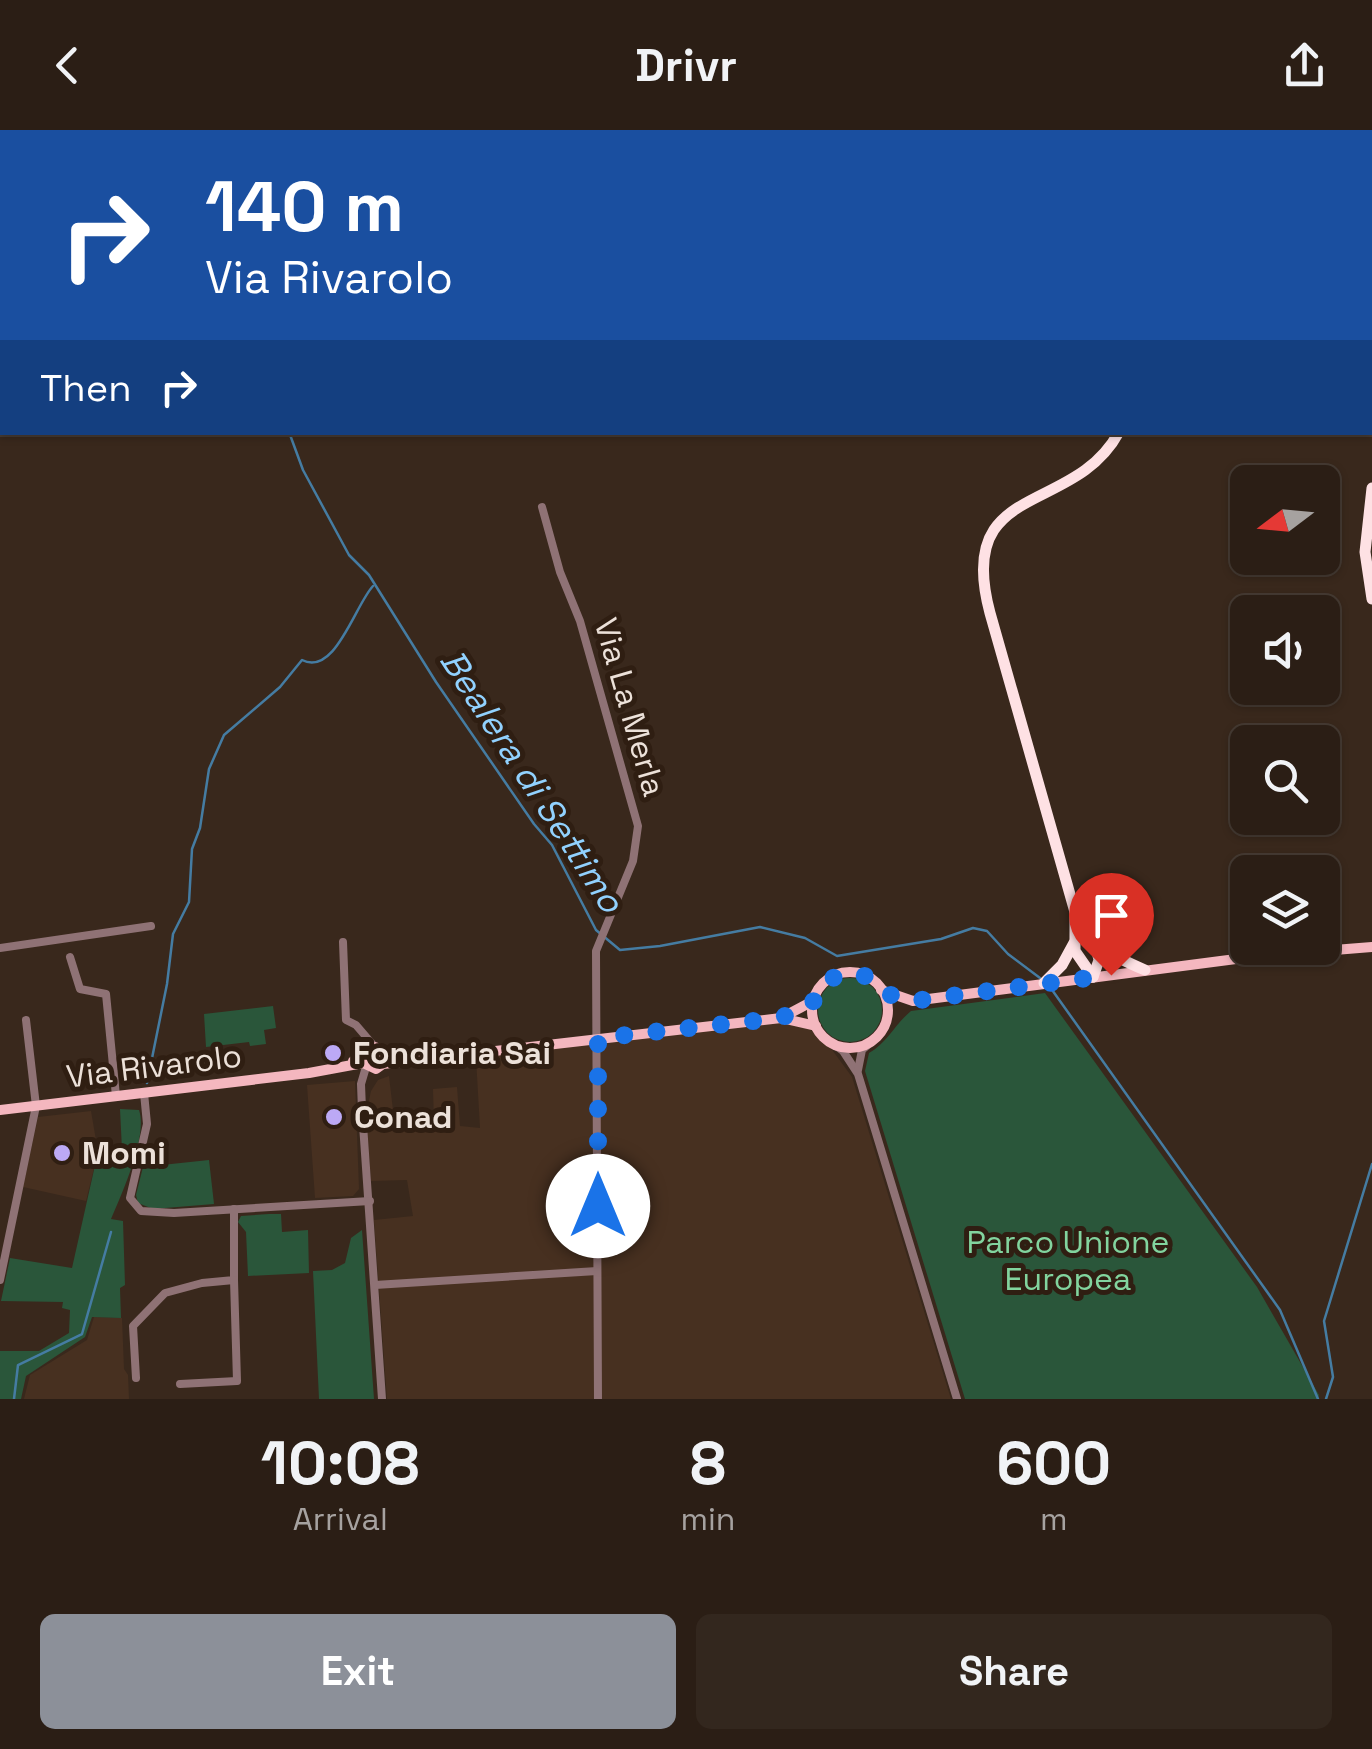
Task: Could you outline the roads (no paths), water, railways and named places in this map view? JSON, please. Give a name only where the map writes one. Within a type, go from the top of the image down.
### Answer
[{"type":"highway","points":[[1093,977],[1077,956],[1074,912],[986,600],[983,565],[991,536],[1007,514],[1023,502],[1077,479],[1104,456],[1117,435]]},
{"type":"highway","points":[[1372,488],[1365,542],[1372,598]]},
{"type":"highway","points":[[1074,912],[1095,943],[1114,957],[1146,970]]},
{"type":"highway","points":[[1045,982],[1062,965],[1074,943]]},
{"type":"highway","points":[[1093,977],[1099,960],[1095,943]]},
{"type":"main road","points":[[371,1059],[410,1062],[781,1018],[816,1026],[832,1043],[853,1048],[874,1040],[886,1020],[912,1001],[1259,956],[1372,947]]},
{"type":"main road","points":[[816,1026],[813,1002],[823,983],[843,973],[865,976],[882,990],[912,1001]]},
{"type":"main road","points":[[882,990],[887,1004],[886,1020]]},
{"type":"main road","points":[[781,1018],[813,1002]]},
{"type":"main road","name":"Via Rivarolo","points":[[36,1106],[336,1069],[371,1059]]},
{"type":"main road","points":[[0,1110],[36,1106]]},
{"type":"street","name":"Via La Merla","points":[[542,507],[560,572],[580,621],[638,826],[634,861],[596,951],[598,1399]]},
{"type":"street","points":[[0,948],[69,948],[150,926]]},
{"type":"street","points":[[343,942],[346,1020],[356,1024],[371,1059],[362,1084],[382,1399]]},
{"type":"street","points":[[69,948],[80,989],[106,994],[116,1096]]},
{"type":"street","points":[[26,1020],[36,1106]]},
{"type":"street","points":[[858,1074],[862,1050],[874,1040]]},
{"type":"street","points":[[832,1043],[843,1051],[858,1074],[957,1399]]},
{"type":"street","points":[[144,1092],[148,1124],[130,1198],[136,1207],[150,1214],[370,1201]]},
{"type":"street","name":"Via Rivarolo","points":[[0,1280],[36,1106]]},
{"type":"street","points":[[180,1384],[237,1380],[234,1209]]},
{"type":"street","points":[[375,1284],[597,1271]]},
{"type":"street","points":[[136,1378],[133,1326],[165,1293],[234,1280]]},
{"type":"waterway","name":"Bealera di Settimo","points":[[290,435],[303,470],[349,555],[369,575],[436,682],[552,845],[596,930],[620,950],[760,927],[805,938],[837,956],[941,939],[973,928],[987,931],[1008,954],[1040,978]]},
{"type":"waterway","points":[[147,1083],[173,934],[189,902],[192,849],[200,828],[209,769],[224,735],[280,687],[302,660],[314,662],[334,649],[373,586]]},
{"type":"waterway","name":"Bealera di Settimo","points":[[1050,987],[1280,1310],[1318,1399]]},
{"type":"waterway","points":[[1326,1399],[1333,1377],[1324,1321],[1372,1164]]},
{"type":"waterway","points":[[14,1399],[18,1365],[82,1334],[111,1232]]},
{"type":"place","name":"Fondiaria Sai","points":[[333,1053]]},
{"type":"place","name":"Conad","points":[[334,1117]]},
{"type":"place","name":"Momi","points":[[62,1153]]},
{"type":"park label","name":"Parco Unione Europea","points":[[1068,1260]]}]
